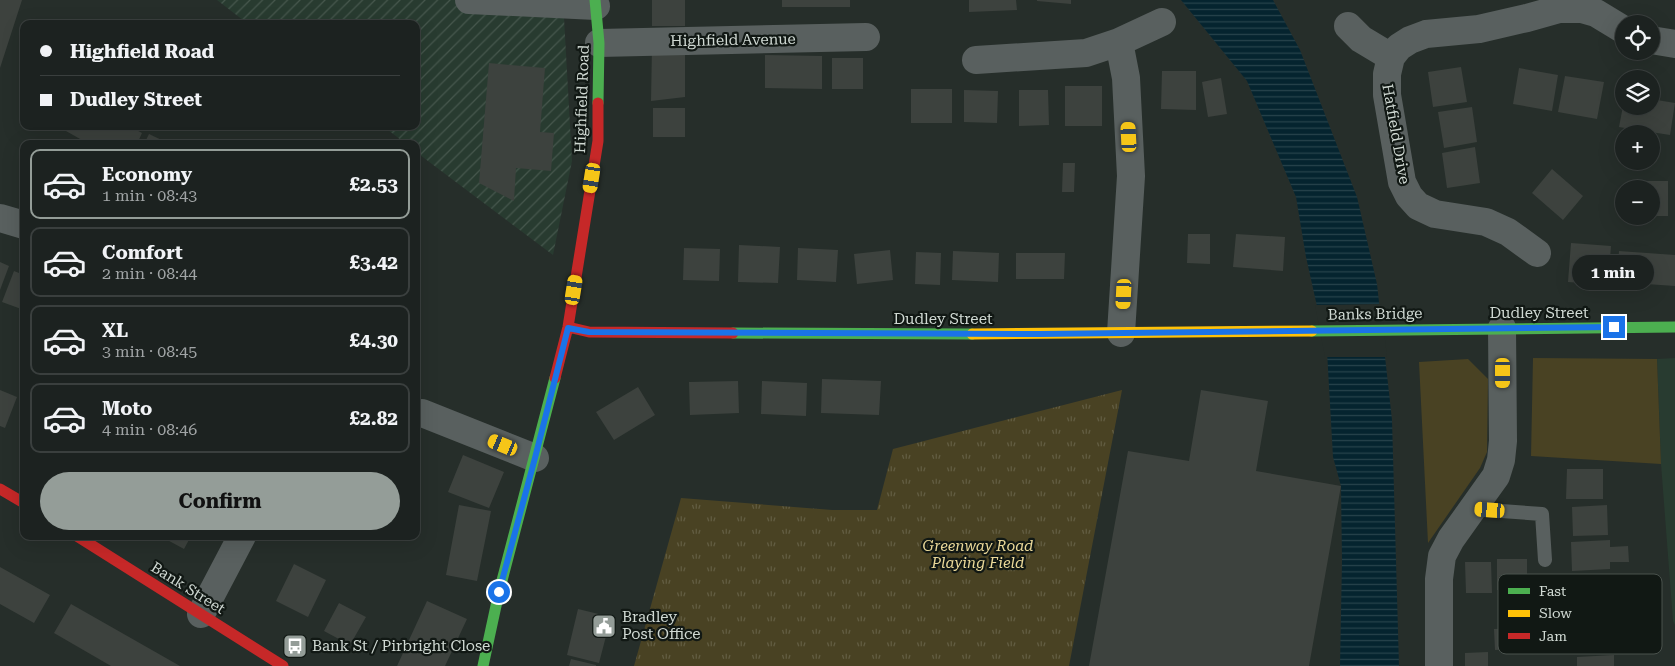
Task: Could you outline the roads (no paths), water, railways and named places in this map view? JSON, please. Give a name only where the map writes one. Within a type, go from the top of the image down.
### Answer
[{"type":"street","points":[[469,0],[596,3]]},
{"type":"street","name":"Highfield Road","points":[[483,666],[499,592],[568,328],[598,141],[599,42],[596,3]]},
{"type":"street","points":[[1348,26],[1361,39],[1391,57],[1399,47],[1410,40],[1426,34],[1479,29],[1560,8],[1596,12],[1615,24]]},
{"type":"street","points":[[976,60],[1086,53],[1119,42],[1162,22]]},
{"type":"street","name":"Highfield Avenue","points":[[599,42],[866,37]]},
{"type":"street","points":[[1119,42],[1126,78],[1131,176],[1121,333]]},
{"type":"street","points":[[1660,42],[1675,44]]},
{"type":"street","name":"Hatfield Drive","points":[[1391,57],[1387,74],[1386,95],[1402,182],[1409,196],[1418,206],[1435,214],[1486,222],[1508,232],[1537,253]]},
{"type":"street","points":[[0,218],[20,224]]},
{"type":"street","name":"Dudley Street","points":[[1433,328],[1675,327]]},
{"type":"street","name":"Dudley Street","points":[[568,328],[589,332],[696,334],[1121,333],[1318,330]]},
{"type":"street","name":"Banks Bridge","points":[[1318,330],[1433,328]]},
{"type":"street","points":[[1439,666],[1439,579],[1442,556],[1496,476],[1501,460],[1503,442],[1502,328]]},
{"type":"street","points":[[422,413],[535,458]]},
{"type":"street","points":[[0,489],[20,501]]},
{"type":"street","name":"Bank Street","points":[[83,540],[283,666]]},
{"type":"street","points":[[201,614],[240,540]]},
{"type":"lane","points":[[1473,509],[1542,514],[1545,560]]},
{"type":"water","points":[[1181,0],[1273,0],[1300,50],[1357,197],[1377,284],[1392,420],[1399,666],[1340,666],[1341,486],[1333,457],[1327,351],[1306,257],[1296,197],[1247,81]]},
{"type":"place","name":"Bradley Post Office","points":[[604,626]]},
{"type":"place","name":"Bank St / Pirbright Close","points":[[295,646]]},
{"type":"park label","name":"Greenway Road Playing Field","points":[[978,554]]}]
